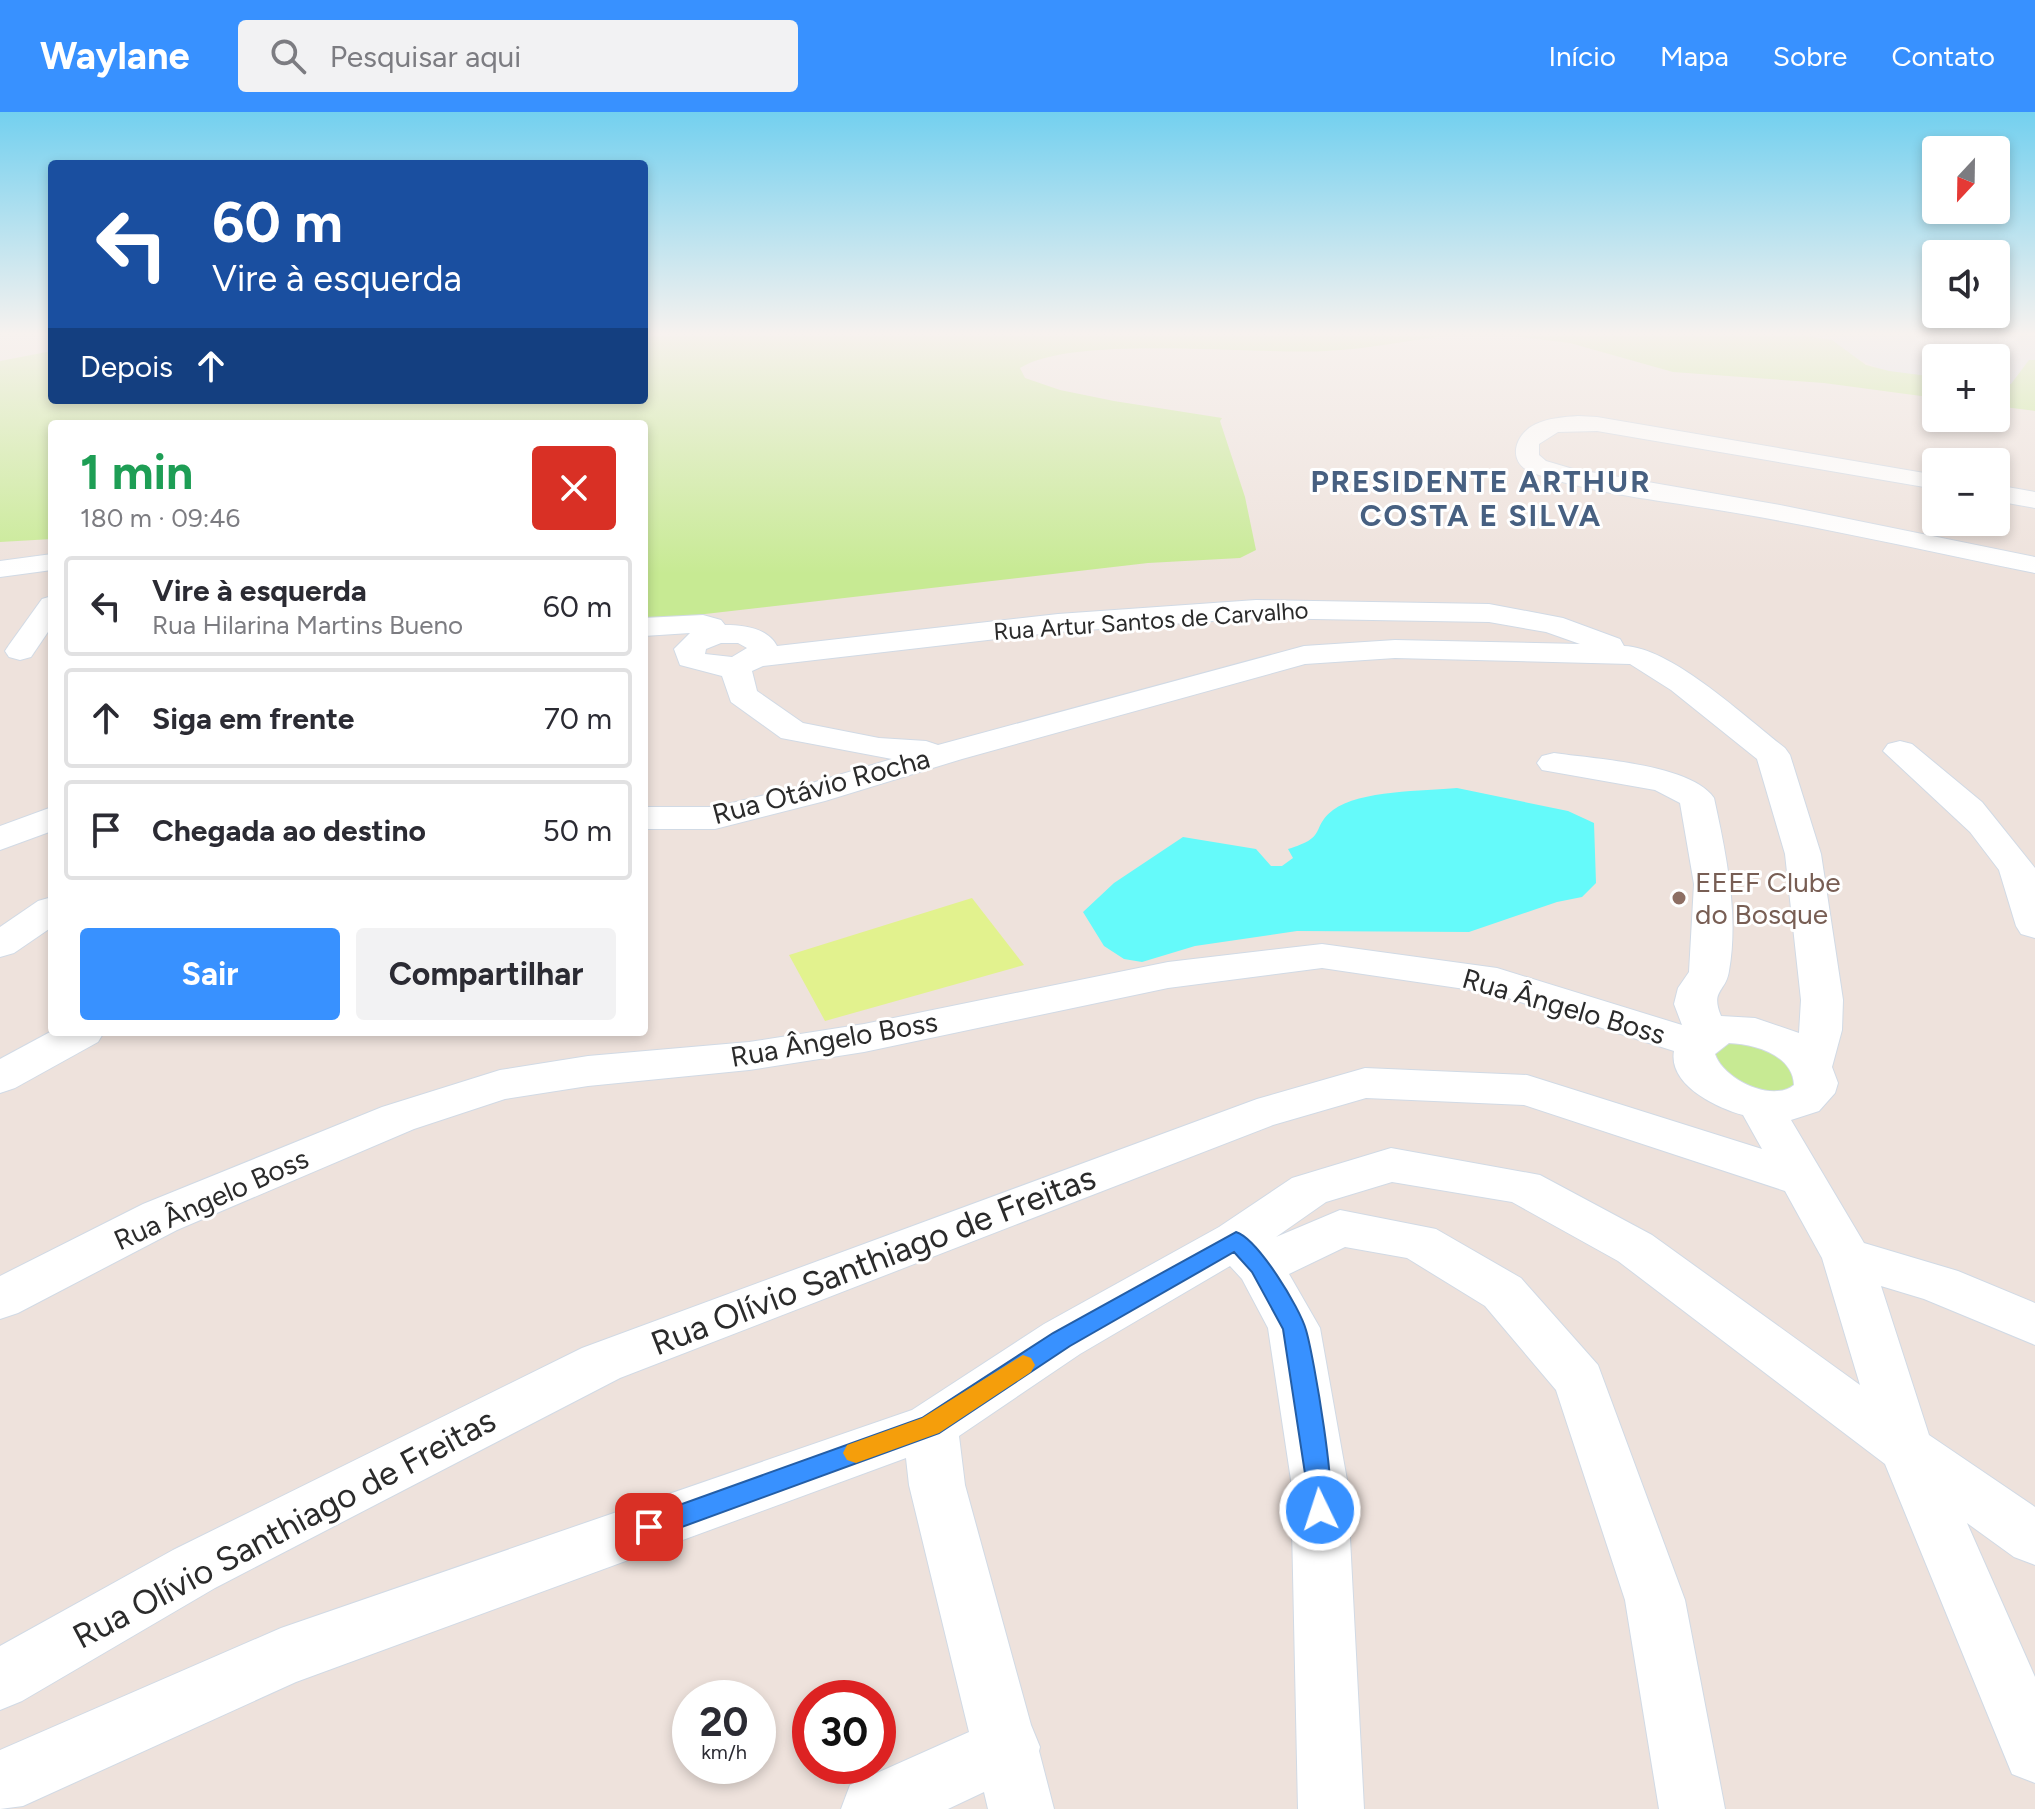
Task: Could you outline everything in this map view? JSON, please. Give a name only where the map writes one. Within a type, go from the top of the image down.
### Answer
[{"type":"street","points":[[1922,480],[1597,424],[1557,424],[1537,433],[1527,444],[1527,457],[1537,466],[1569,476],[1780,513],[2022,563]]},
{"type":"street","points":[[2010,497],[2032,499]]},
{"type":"street","points":[[1975,536],[1978,541],[2035,573]]},
{"type":"street","points":[[0,569],[48,563]]},
{"type":"street","points":[[10,652],[48,609]]},
{"type":"street","name":"Rua Artur Santos de Carvalho","points":[[745,662],[1058,623],[1256,609],[1489,613],[1553,624],[1637,655],[1682,683],[1773,755],[1803,854],[1822,1000],[1821,1030],[1812,1065],[1817,1086],[1810,1096],[1798,1103],[1780,1107],[1760,1105]]},
{"type":"street","points":[[648,627],[703,624],[711,626],[716,635],[730,633],[753,638],[762,648],[745,662],[742,695],[793,731],[879,748],[950,752]]},
{"type":"street","name":"Rua Otávio Rocha","points":[[648,818],[715,818],[813,794],[950,752],[1304,655],[1395,649],[1637,655]]},
{"type":"street","points":[[10,652],[48,650]]},
{"type":"street","points":[[1900,751],[1970,809],[1983,824],[2017,869],[2035,926]]},
{"type":"street","points":[[1554,763],[1664,781],[1697,798],[1713,884],[1709,974],[1698,988],[1695,1004],[1714,1036],[1694,1054],[1696,1067],[1721,1091],[1760,1105],[1799,1178],[1847,1257],[1906,1449],[2035,1751]]},
{"type":"street","points":[[0,839],[48,820]]},
{"type":"street","points":[[0,945],[48,912]]},
{"type":"street","name":"Rua Ângelo Boss","points":[[0,1299],[160,1217],[398,1118],[500,1085],[588,1071],[749,1056],[864,1038],[1168,975],[1322,956],[1497,981],[1714,1036],[1778,1039],[1812,1065]]},
{"type":"street","points":[[0,1078],[76,1036]]},
{"type":"street","name":"Rua Olívio Santhiago de Freitas","points":[[0,1680],[194,1569],[601,1363],[1257,1114],[1365,1083],[1527,1090],[1799,1178]]},
{"type":"street","points":[[1248,1253],[1309,1190],[1391,1165],[1523,1187],[1635,1248],[1906,1449],[2035,1539]]},
{"type":"street","points":[[0,1783],[281,1658],[931,1426],[1062,1339],[1248,1253],[1340,1228],[1419,1242],[1503,1292],[1579,1380],[1655,1600],[1692,1809]]},
{"type":"street","points":[[1248,1253],[1294,1328],[1319,1480],[1331,1809]]},
{"type":"street","points":[[1847,1257],[1940,1285],[2035,1325]]},
{"type":"street","points":[[931,1426],[937,1485],[1008,1747],[1021,1809]]},
{"type":"street","points":[[874,1809],[1008,1747]]},
{"type":"green space","points":[[0,415],[1204,415],[1222,418],[1220,421],[1245,497],[1256,550],[1240,558],[1148,563],[648,621],[648,420],[48,420],[48,539],[0,542]]},
{"type":"green space","points":[[972,898],[1024,965],[825,1021],[789,955]]},
{"type":"green space","points":[[1730,1040],[1771,1044],[1801,1084],[1771,1095],[1728,1080],[1714,1052]]},
{"type":"water","points":[[1457,788],[1568,811],[1594,823],[1596,883],[1582,897],[1557,902],[1469,932],[1297,931],[1195,946],[1142,962],[1124,959],[1104,946],[1083,912],[1114,883],[1183,837],[1256,849],[1271,866],[1282,866],[1293,858],[1288,849],[1314,836],[1326,816],[1345,803],[1375,795]]},
{"type":"slow traffic","points":[[856,1453],[931,1426],[1023,1365]]},
{"type":"place","name":"EEEF Clube do Bosque","points":[[1679,898]]},
{"type":"district","name":"PRESIDENTE ARTHUR COSTA E SILVA","points":[[1481,499]]},
{"type":"route","points":[[649,1527],[931,1426],[1062,1339],[1236,1240],[1260,1266],[1294,1328],[1319,1480],[1320,1510]]}]
